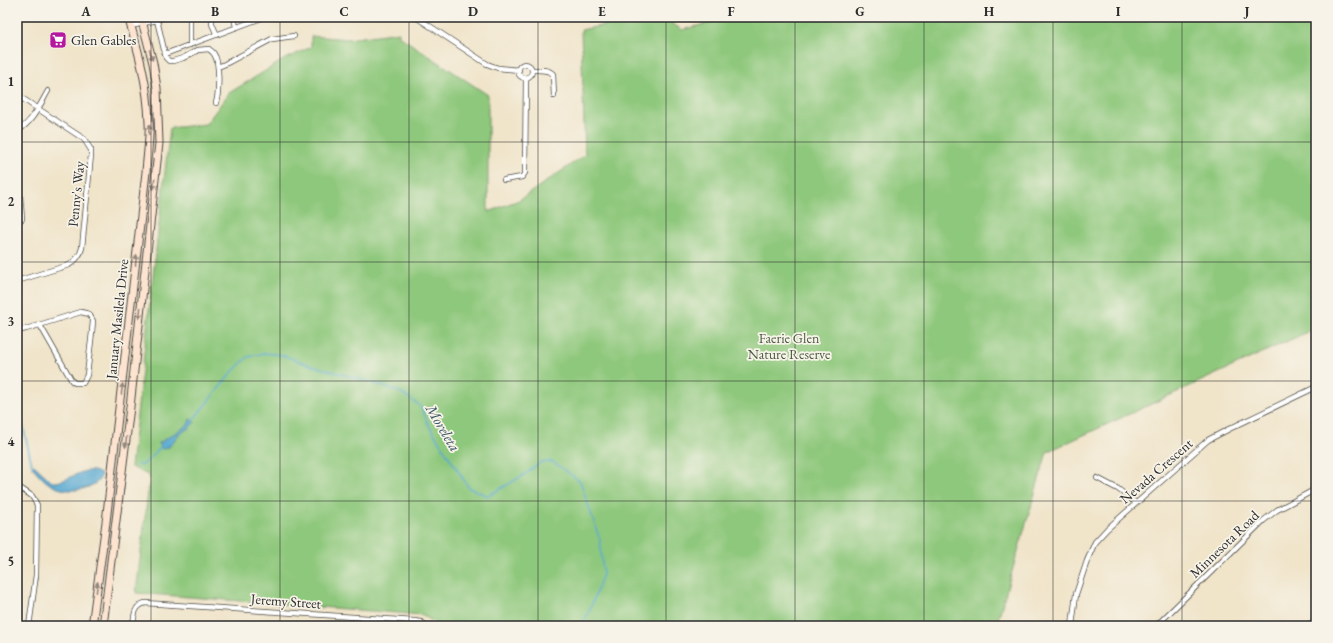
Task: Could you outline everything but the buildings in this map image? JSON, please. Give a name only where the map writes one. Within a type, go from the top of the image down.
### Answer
[{"type":"main road","name":"January Masilela Drive","points":[[92,626],[122,390],[149,132],[148,103],[144,71],[128,17]]},
{"type":"main road","name":"January Masilela Drive","points":[[103,626],[129,415],[159,143],[157,88],[153,63],[141,20]]},
{"type":"main road","points":[[1312,626],[1316,622]]},
{"type":"street","points":[[131,26],[141,20],[157,20],[163,17]]},
{"type":"street","points":[[190,17],[190,45]]},
{"type":"street","points":[[212,17],[213,27],[217,35]]},
{"type":"street","points":[[234,17],[236,27]]},
{"type":"street","points":[[165,54],[262,17]]},
{"type":"street","points":[[416,17],[487,64],[498,68],[518,70]]},
{"type":"street","points":[[157,20],[166,58],[169,60],[173,61],[183,58],[198,50],[209,49],[215,54],[218,66],[218,93],[216,103]]},
{"type":"street","points":[[218,66],[225,64],[272,39],[294,36]]},
{"type":"street","points":[[518,70],[525,64],[530,66],[532,70],[551,72],[554,96]]},
{"type":"street","points":[[518,70],[520,76],[526,78]]},
{"type":"street","points":[[526,78],[530,76],[532,70]]},
{"type":"street","points":[[504,180],[522,177],[525,173],[526,78]]},
{"type":"street","points":[[17,131],[26,125],[38,109],[48,91]]},
{"type":"street","name":"Penny's Way","points":[[17,95],[84,139],[91,150],[91,166],[82,248],[80,254],[76,260],[62,268],[17,281]]},
{"type":"street","points":[[17,220],[22,219],[20,195]]},
{"type":"street","points":[[17,328],[23,330],[81,312],[87,313],[91,316],[93,322],[87,376],[83,383],[75,384],[72,381],[40,325]]},
{"type":"street","name":"Nevada Crescent","points":[[1072,626],[1076,594],[1092,547],[1107,529],[1208,440],[1316,387]]},
{"type":"street","points":[[1097,478],[1118,489],[1136,503]]},
{"type":"street","points":[[17,486],[34,499],[37,508],[36,575],[29,626]]},
{"type":"street","name":"Minnesota Road","points":[[1156,626],[1263,521],[1277,510],[1316,489]]},
{"type":"street","name":"Jeremy Street","points":[[132,626],[136,609],[141,604],[145,603],[414,621],[421,622],[426,625]]},
{"type":"green space","name":"Faerie Glen Nature Reserve","points":[[643,17],[663,17],[682,30],[731,17],[1316,17],[1316,328],[1047,452],[996,626],[436,626],[436,624],[423,615],[136,593],[150,476],[131,467],[170,128],[206,124],[229,93],[285,59],[311,47],[311,36],[348,39],[399,32],[399,36],[488,95],[488,212],[519,200],[585,155],[581,30]]},
{"type":"water","points":[[190,419],[195,422],[179,434],[169,447],[162,449],[159,443],[186,426]]},
{"type":"water","points":[[34,465],[52,482],[65,480],[82,472],[88,471],[94,471],[101,474],[101,477],[96,483],[84,489],[61,489],[46,481],[32,467]]},
{"type":"waterway","name":"Moreleta","points":[[191,422],[234,370],[248,357],[265,353],[282,355],[400,392],[419,405],[429,426],[469,488],[488,496],[524,475],[541,462],[553,462],[580,481],[600,540],[603,574],[582,626]]},
{"type":"waterway","name":"Moreleta","points":[[17,400],[32,465],[34,467]]},
{"type":"waterway","name":"Moreleta","points":[[137,465],[143,465],[162,446]]},
{"type":"place","name":"Glen Gables","points":[[58,40]]}]
